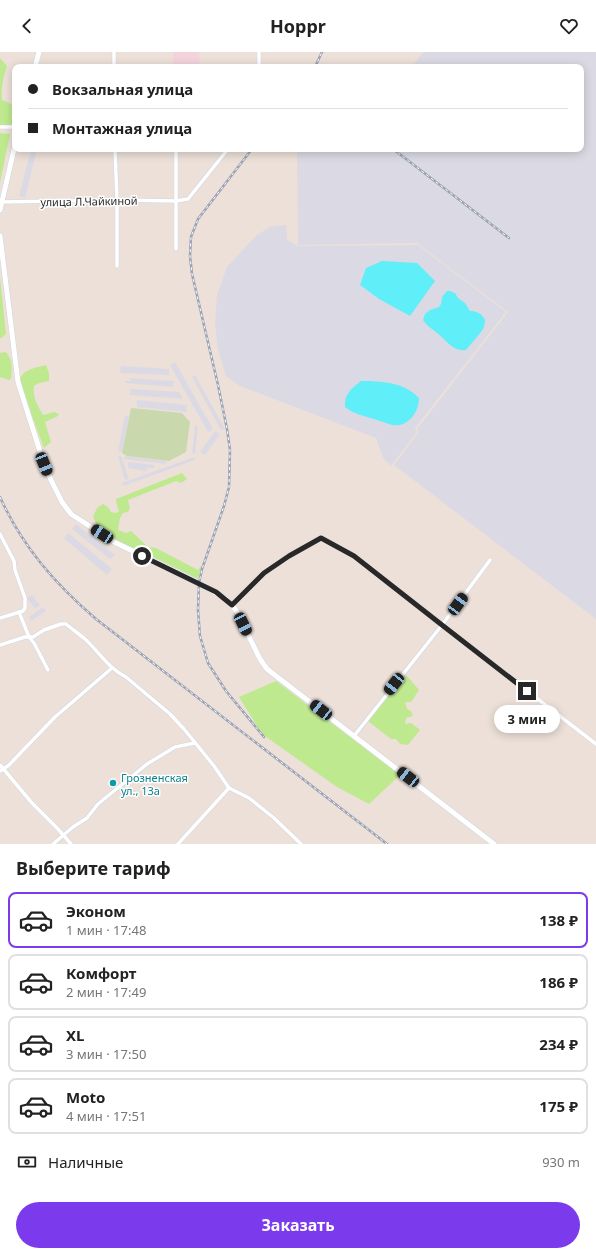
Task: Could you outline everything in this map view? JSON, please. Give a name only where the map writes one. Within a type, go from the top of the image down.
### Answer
[{"type":"street","points":[[36,64],[39,52]]},
{"type":"street","points":[[114,52],[114,64]]},
{"type":"street","points":[[258,52],[259,64]]},
{"type":"street","points":[[0,127],[12,127]]},
{"type":"street","points":[[0,210],[13,152]]},
{"type":"street","points":[[115,152],[117,266]]},
{"type":"street","points":[[176,152],[176,249]]},
{"type":"street","points":[[176,201],[188,199],[226,152]]},
{"type":"street","name":"улица Л.Чайкиной","points":[[1,202],[116,200],[176,201]]},
{"type":"street","points":[[0,236],[18,382],[44,464],[62,502],[71,514],[114,542],[216,592],[232,605],[237,612],[260,659],[267,669],[494,844]]},
{"type":"street","points":[[0,534],[14,561],[14,570],[25,598],[25,610],[0,618]]},
{"type":"street","points":[[232,605],[264,573],[289,556],[321,538],[354,556],[596,744]]},
{"type":"street","points":[[354,736],[442,625],[490,560]]},
{"type":"street","points":[[19,612],[29,637],[34,643],[48,670]]},
{"type":"street","points":[[0,645],[25,637],[33,637],[44,630],[61,624],[66,624],[85,639],[118,674],[126,677],[170,714],[214,766],[229,788],[249,798],[274,818],[301,844]]},
{"type":"street","points":[[2,770],[8,766],[55,717],[112,668]]},
{"type":"street","points":[[53,844],[73,827],[88,818],[98,804],[147,764],[175,747],[195,743]]},
{"type":"street","points":[[0,765],[2,770],[71,844]]},
{"type":"street","points":[[178,844],[229,788]]},
{"type":"shaded area","points":[[173,52],[199,52],[200,64],[173,64]]},
{"type":"shaded area","points":[[423,52],[596,52],[596,619],[394,465],[419,432],[417,429],[508,312],[417,243],[298,245],[297,152],[584,152],[584,64],[414,64]]},
{"type":"shaded area","points":[[30,152],[36,152],[25,198],[19,196]]},
{"type":"shaded area","points":[[286,225],[287,240],[298,246],[418,245],[506,312],[415,428],[417,432],[391,466],[383,458],[376,438],[240,386],[226,376],[218,350],[215,323],[217,295],[227,267],[257,235],[270,227]]},
{"type":"shaded area","points":[[175,362],[213,429],[208,432],[170,365]]},
{"type":"shaded area","points":[[121,366],[169,369],[169,375],[120,373]]},
{"type":"shaded area","points":[[195,375],[225,429],[221,430],[192,377]]},
{"type":"shaded area","points":[[130,378],[174,381],[173,387],[125,383],[125,381],[130,381]]},
{"type":"shaded area","points":[[130,389],[180,392],[182,399],[130,395]]},
{"type":"shaded area","points":[[137,400],[187,405],[186,412],[137,407]]},
{"type":"shaded area","points":[[125,416],[129,416],[122,452],[118,451]]},
{"type":"shaded area","points":[[195,426],[198,426],[195,454],[192,453]]},
{"type":"shaded area","points":[[215,431],[220,434],[205,455],[200,452]]},
{"type":"shaded area","points":[[121,456],[129,479],[125,480],[118,457]]},
{"type":"shaded area","points":[[125,456],[166,461],[166,464],[124,459]]},
{"type":"shaded area","points":[[194,457],[195,460],[123,486],[122,483]]},
{"type":"shaded area","points":[[128,462],[154,465],[154,468],[147,468],[146,471],[128,468]]},
{"type":"shaded area","points":[[76,524],[115,555],[110,559],[72,529]]},
{"type":"shaded area","points":[[68,533],[112,569],[107,575],[64,538]]},
{"type":"shaded area","points":[[32,595],[40,605],[35,609],[27,598]]},
{"type":"shaded area","points":[[43,607],[46,611],[31,621],[29,617]]},
{"type":"green space","points":[[0,58],[7,66],[4,75],[2,100],[12,105],[12,126],[0,125]]},
{"type":"green space","points":[[0,133],[10,134],[0,183]]},
{"type":"green space","points":[[0,277],[6,334],[0,339]]},
{"type":"green space","points":[[6,352],[12,364],[11,379],[9,380],[0,377],[0,353]]},
{"type":"green space","points":[[46,365],[49,373],[49,381],[39,383],[34,386],[35,398],[43,415],[54,412],[59,414],[58,416],[45,422],[51,442],[44,448],[19,381],[26,371]]},
{"type":"green space","points":[[131,408],[182,413],[190,422],[186,452],[169,461],[127,456],[122,453]]},
{"type":"green space","points":[[182,473],[187,479],[181,483],[176,481],[128,500],[130,508],[128,512],[123,513],[120,518],[118,530],[126,533],[131,531],[148,547],[156,548],[198,570],[202,565],[198,579],[116,540],[109,533],[103,532],[93,517],[97,508],[103,504],[108,507],[111,512],[116,513],[119,511],[116,499]]},
{"type":"green space","points":[[407,676],[419,690],[411,702],[405,702],[407,709],[411,711],[413,716],[406,718],[405,724],[411,723],[420,730],[408,745],[400,744],[396,739],[391,739],[368,721],[401,679]]},
{"type":"green space","points":[[276,681],[400,775],[369,804],[337,787],[262,734],[239,697]]},
{"type":"water","points":[[382,261],[417,263],[435,281],[410,316],[379,299],[360,285],[366,268]]},
{"type":"water","points":[[447,291],[455,293],[458,298],[465,303],[470,311],[479,313],[485,320],[484,327],[481,332],[466,350],[457,349],[450,345],[423,320],[425,314],[430,310],[439,307],[442,297]]},
{"type":"water","points":[[361,381],[384,382],[399,386],[413,393],[419,398],[417,409],[412,418],[403,424],[392,425],[349,410],[345,407],[347,395],[351,389]]},
{"type":"railway","points":[[316,64],[322,52]]},
{"type":"railway","points":[[250,152],[198,219],[191,237],[190,256],[192,274],[218,385],[230,450],[229,487],[202,569],[199,583],[198,610],[200,636],[208,663],[226,691],[264,737]]},
{"type":"railway","points":[[397,152],[509,238]]},
{"type":"railway","points":[[0,497],[29,548],[53,578],[81,606],[387,844]]},
{"type":"place","name":"Грозненская ул., 13а","points":[[113,783]]},
{"type":"route","points":[[142,556],[216,592],[232,605],[264,573],[289,556],[321,538],[354,556],[527,691]]}]
